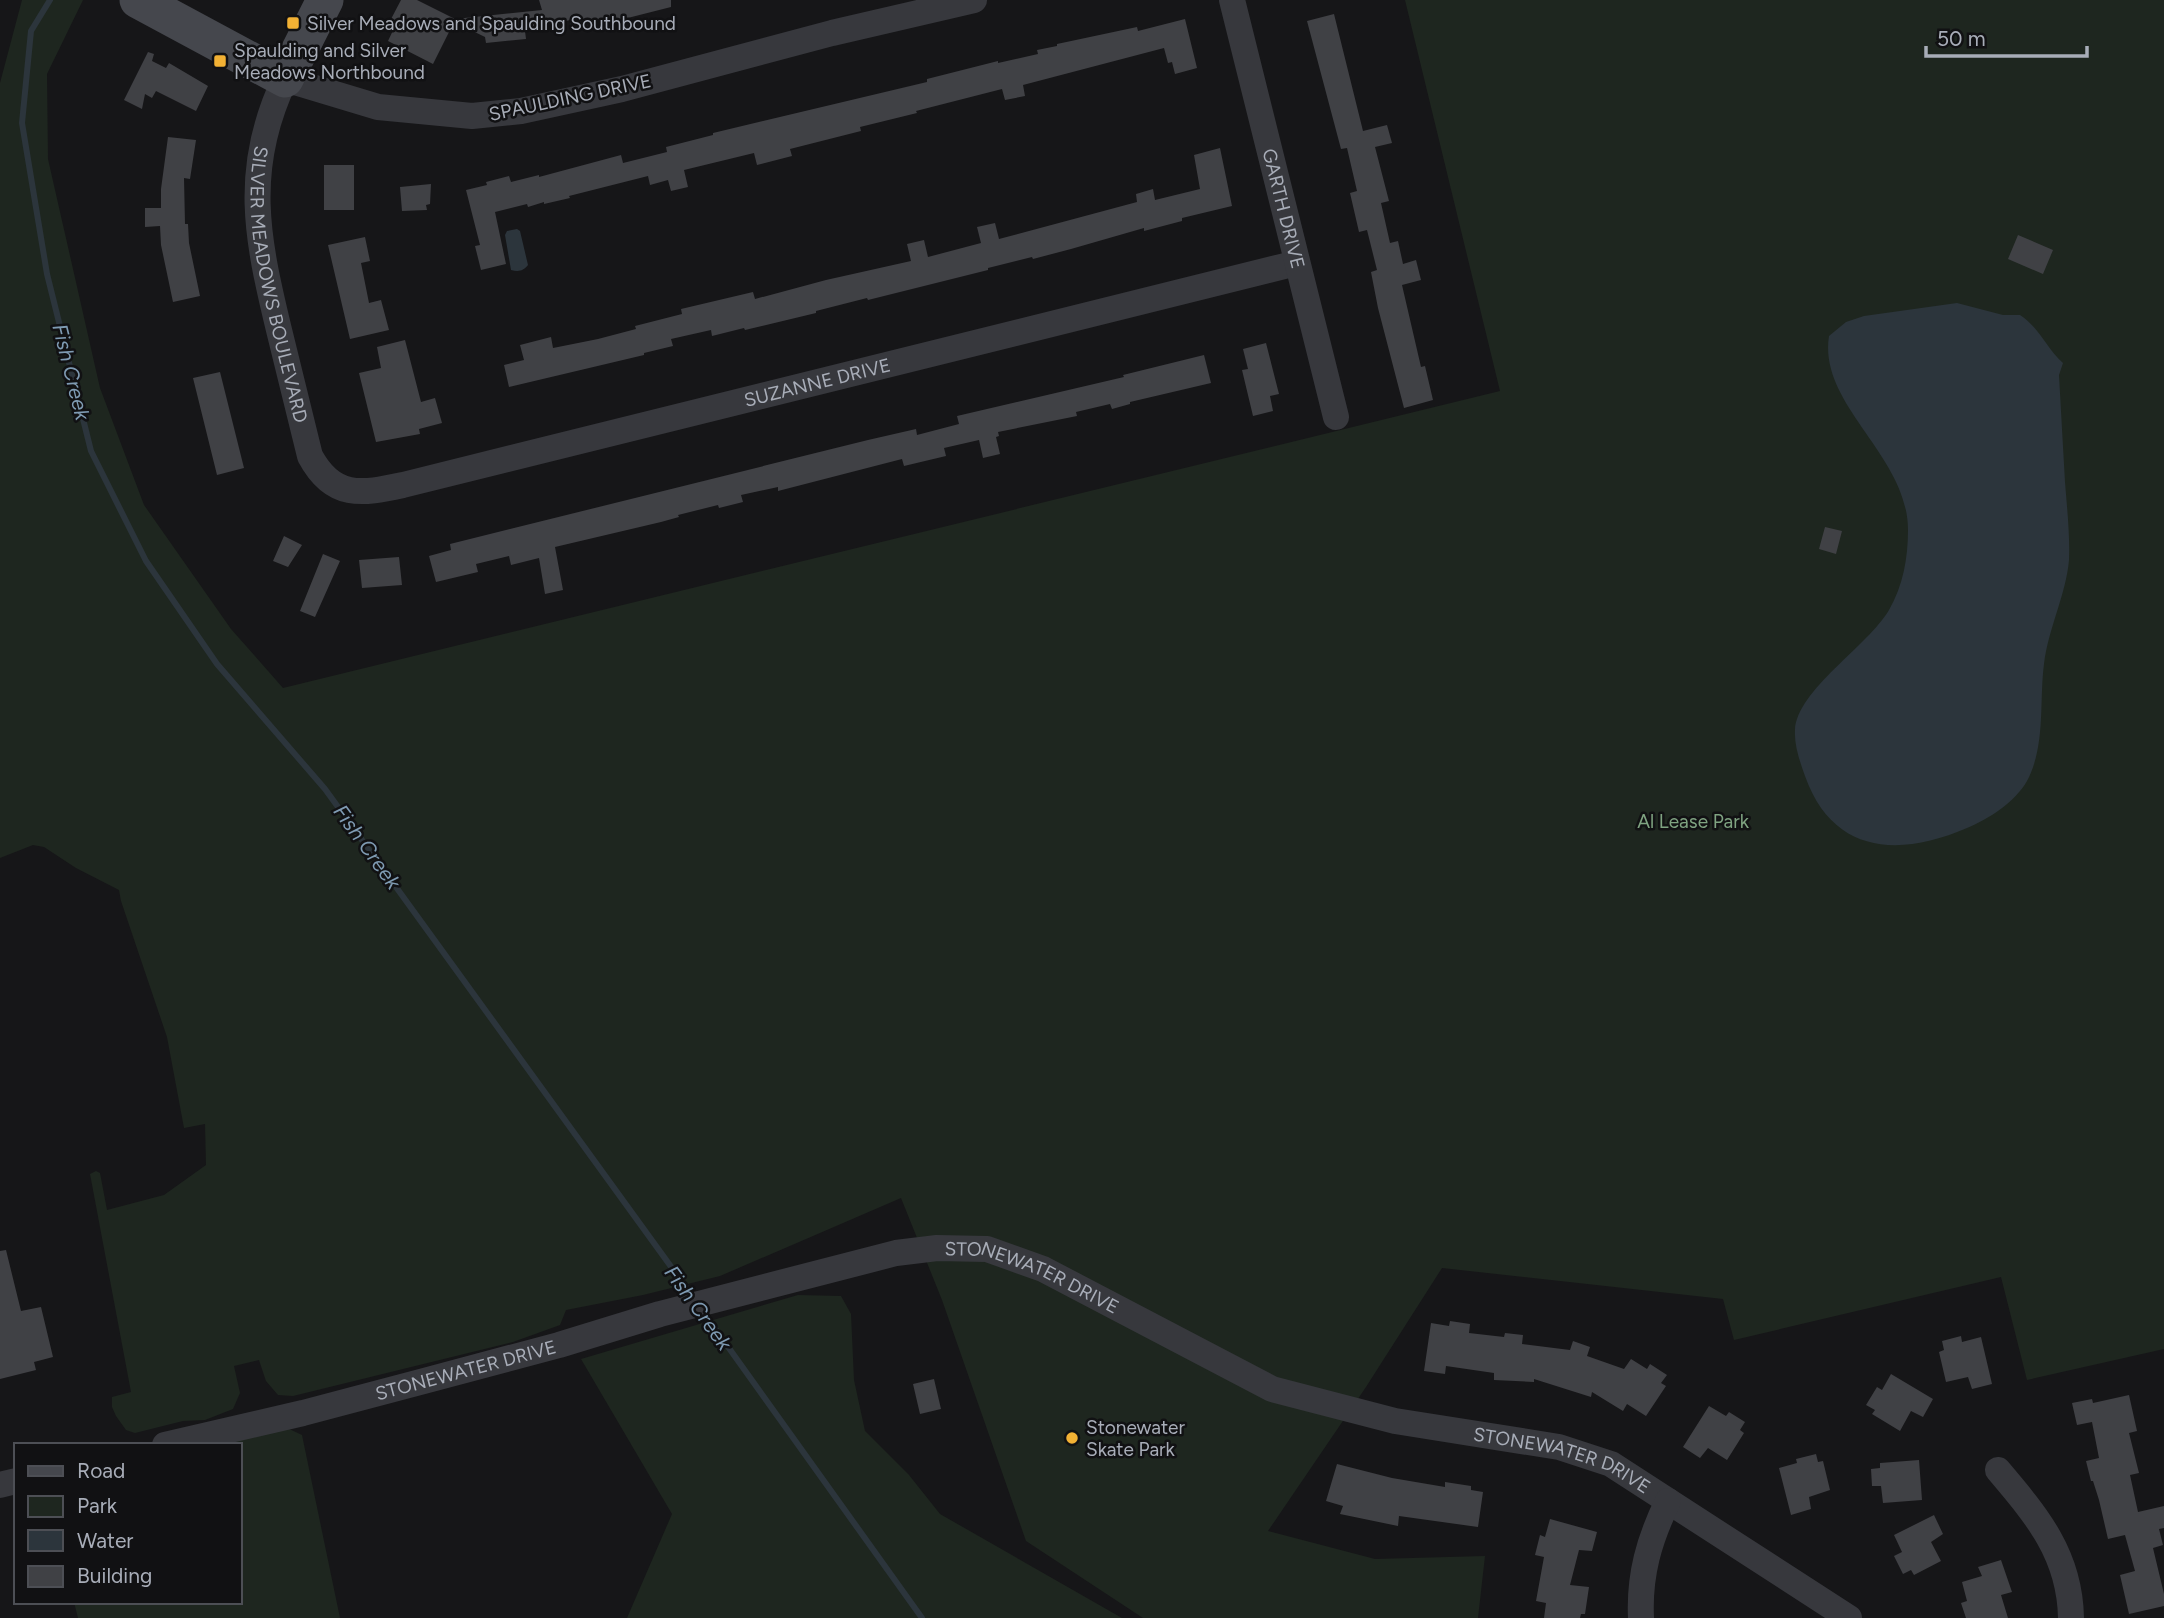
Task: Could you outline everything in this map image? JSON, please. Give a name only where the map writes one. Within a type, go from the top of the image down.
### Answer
[{"type":"street","name":"SPAULDING DRIVE","points":[[138,0],[285,79],[378,107],[472,116],[521,111],[622,89],[832,33],[974,0]]},
{"type":"street","name":"SILVER MEADOWS BOULEVARD","points":[[325,0],[275,101],[261,154],[256,210],[265,275],[310,456],[316,467],[337,486]]},
{"type":"street","name":"GARTH DRIVE","points":[[1232,0],[1336,417]]},
{"type":"street","name":"SUZANNE DRIVE","points":[[337,486],[360,493],[403,485],[1297,263]]},
{"type":"street","name":"STONEWATER DRIVE","points":[[174,1443],[303,1413],[559,1345],[660,1314],[896,1254],[937,1248],[987,1249],[1043,1269],[1272,1389],[1395,1421],[1559,1447],[1611,1464],[1849,1618]]},
{"type":"street","points":[[1998,1470],[2036,1515],[2052,1541],[2063,1572],[2071,1618]]},
{"type":"street","points":[[1641,1618],[1642,1570],[1650,1542],[1668,1501]]},
{"type":"green space","name":"Al Lease Park","points":[[22,0],[83,0],[47,74],[48,159],[100,388],[144,505],[231,629],[283,688],[1500,391],[1405,0],[2164,0],[2164,1349],[2027,1380],[2001,1277],[1734,1340],[1723,1299],[1442,1268],[1366,1387],[1268,1531],[1375,1559],[1485,1556],[1478,1618],[1143,1618],[1026,1541],[942,1300],[901,1198],[720,1276],[566,1310],[560,1325],[513,1342],[293,1396],[278,1395],[266,1381],[259,1360],[234,1366],[240,1393],[233,1409],[205,1420],[183,1421],[135,1433],[126,1430],[112,1407],[112,1397],[131,1392],[90,1174],[96,1171],[100,1173],[107,1210],[164,1195],[206,1165],[205,1124],[184,1128],[167,1037],[119,890],[76,868],[44,847],[33,845],[0,858],[0,83]]},
{"type":"green space","points":[[798,1295],[841,1296],[851,1314],[854,1380],[865,1431],[909,1475],[940,1514],[1122,1618],[627,1618],[672,1514],[581,1359]]},
{"type":"green space","points":[[285,1427],[302,1435],[340,1618],[78,1618],[74,1604],[242,1604],[242,1443],[217,1443]]},
{"type":"water","points":[[507,231],[520,231],[528,265],[523,270],[516,271],[511,270],[505,235]]},
{"type":"water","points":[[1957,303],[2003,315],[2020,315],[2063,363],[2059,375],[2069,531],[2067,573],[2046,651],[2037,753],[2022,789],[1992,815],[1942,837],[1894,845],[1871,842],[1851,835],[1833,822],[1817,802],[1801,765],[1795,736],[1799,715],[1808,699],[1889,610],[1901,582],[1907,551],[1908,530],[1904,503],[1894,478],[1837,385],[1829,361],[1829,336],[1846,322],[1864,316]]},
{"type":"building","points":[[401,0],[417,0],[455,19],[542,10],[539,0],[671,0],[671,7],[604,24],[603,18],[571,26],[570,20],[525,31],[526,39],[486,43],[485,37],[454,22],[433,64],[388,41],[396,24],[390,21]]},
{"type":"building","points":[[1334,14],[1363,131],[1387,125],[1392,143],[1375,147],[1389,201],[1381,203],[1390,243],[1398,241],[1403,264],[1416,260],[1421,280],[1402,285],[1421,367],[1425,366],[1433,400],[1404,408],[1378,308],[1371,272],[1377,270],[1367,230],[1359,232],[1350,193],[1357,191],[1347,148],[1341,149],[1307,21]]},
{"type":"building","points":[[1185,19],[1197,68],[1175,74],[1172,62],[1168,63],[1164,48],[1023,85],[1025,96],[1005,100],[1002,89],[860,127],[861,131],[790,149],[792,156],[757,165],[754,153],[684,170],[688,187],[671,191],[668,180],[650,185],[648,176],[569,196],[570,198],[495,212],[506,264],[481,270],[475,246],[480,245],[466,190],[487,185],[486,182],[509,176],[511,182],[539,177],[621,155],[623,163],[667,152],[666,147],[713,133],[927,82],[927,79],[998,61],[1038,54],[1037,50],[1057,44],[1137,27],[1138,31]]},
{"type":"building","points":[[148,52],[154,54],[152,61],[166,68],[169,63],[208,86],[196,111],[156,91],[152,98],[145,94],[142,109],[124,100]]},
{"type":"building","points":[[168,137],[196,140],[190,179],[184,178],[185,224],[188,224],[189,243],[200,296],[173,302],[161,245],[160,226],[145,227],[145,208],[161,208]]},
{"type":"building","points":[[1220,148],[1232,206],[1182,218],[1182,221],[1144,231],[1144,228],[1033,259],[1032,257],[745,330],[744,328],[712,336],[711,330],[671,339],[673,346],[644,355],[509,387],[504,365],[524,360],[520,345],[551,337],[553,348],[598,339],[682,314],[681,309],[753,292],[755,299],[911,261],[907,244],[924,240],[928,257],[981,243],[977,227],[995,223],[999,239],[1137,202],[1136,194],[1153,189],[1155,200],[1200,189],[1194,155]]},
{"type":"building","points":[[324,165],[354,165],[354,210],[324,210]]},
{"type":"building","points":[[431,184],[427,210],[402,211],[400,187]]},
{"type":"building","points":[[2018,235],[2053,250],[2043,274],[2008,259]]},
{"type":"building","points":[[365,237],[370,261],[361,263],[369,303],[381,300],[389,330],[350,339],[328,245]]},
{"type":"building","points":[[405,340],[421,402],[435,398],[442,423],[419,429],[420,434],[376,442],[359,373],[381,368],[377,347]]},
{"type":"building","points":[[1266,343],[1279,394],[1270,396],[1273,411],[1253,416],[1242,370],[1248,369],[1243,349]]},
{"type":"building","points":[[1204,355],[1211,383],[1130,402],[1112,409],[1110,404],[1076,412],[1077,416],[998,432],[999,436],[996,437],[1000,454],[983,458],[979,440],[944,448],[946,456],[904,466],[902,459],[778,491],[778,487],[741,495],[743,502],[719,508],[718,505],[661,522],[555,547],[563,590],[545,594],[539,558],[511,565],[509,556],[476,564],[478,572],[436,582],[429,556],[451,550],[450,544],[868,440],[916,429],[917,435],[959,424],[957,416],[1124,377],[1123,375]]},
{"type":"building","points":[[220,372],[244,468],[217,475],[193,378]]},
{"type":"building","points":[[1825,527],[1842,531],[1836,554],[1819,549]]},
{"type":"building","points":[[284,536],[302,545],[288,567],[273,561]]},
{"type":"building","points":[[323,554],[340,561],[315,617],[300,611]]},
{"type":"building","points":[[399,557],[402,585],[362,588],[359,560]]},
{"type":"building","points":[[6,1250],[21,1311],[41,1307],[53,1357],[34,1362],[36,1370],[0,1379],[0,1251]]},
{"type":"building","points":[[1450,1321],[1470,1324],[1469,1333],[1504,1337],[1505,1333],[1523,1335],[1522,1344],[1570,1350],[1573,1341],[1590,1347],[1587,1356],[1624,1369],[1631,1359],[1647,1369],[1650,1364],[1667,1375],[1661,1383],[1666,1386],[1646,1416],[1627,1404],[1623,1411],[1592,1392],[1591,1397],[1534,1379],[1534,1382],[1494,1380],[1494,1373],[1446,1366],[1445,1374],[1424,1371],[1431,1323],[1449,1326]]},
{"type":"building","points":[[1961,1336],[1962,1342],[1981,1337],[1992,1384],[1972,1389],[1968,1377],[1946,1382],[1939,1352],[1944,1350],[1942,1341]]},
{"type":"building","points":[[1891,1374],[1933,1399],[1923,1417],[1911,1411],[1900,1431],[1872,1414],[1875,1410],[1866,1405],[1877,1387],[1882,1390]]},
{"type":"building","points":[[934,1379],[941,1409],[920,1414],[913,1384]]},
{"type":"building","points":[[2129,1395],[2137,1431],[2129,1433],[2139,1473],[2130,1475],[2138,1512],[2164,1506],[2164,1528],[2159,1529],[2163,1545],[2153,1548],[2164,1594],[2164,1606],[2129,1614],[2120,1575],[2135,1571],[2125,1535],[2108,1539],[2086,1461],[2099,1458],[2092,1422],[2077,1425],[2072,1403],[2092,1399],[2093,1403]]},
{"type":"building","points":[[1709,1406],[1726,1416],[1729,1412],[1745,1422],[1740,1430],[1744,1433],[1727,1460],[1708,1448],[1700,1458],[1683,1447]]},
{"type":"building","points":[[1816,1454],[1818,1462],[1823,1461],[1830,1490],[1809,1497],[1811,1509],[1791,1515],[1779,1468],[1797,1463],[1796,1459]]},
{"type":"building","points":[[1919,1460],[1922,1500],[1883,1503],[1881,1486],[1872,1486],[1871,1469],[1880,1468],[1880,1463]]},
{"type":"building","points":[[1337,1464],[1392,1478],[1445,1487],[1445,1482],[1471,1486],[1471,1490],[1483,1492],[1478,1527],[1399,1516],[1398,1526],[1340,1514],[1343,1506],[1326,1501]]},
{"type":"building","points":[[1934,1515],[1943,1534],[1931,1542],[1941,1561],[1914,1575],[1911,1570],[1903,1574],[1894,1556],[1902,1552],[1894,1535]]},
{"type":"building","points":[[1550,1519],[1597,1532],[1592,1551],[1579,1550],[1570,1585],[1589,1587],[1585,1614],[1581,1614],[1580,1618],[1544,1618],[1546,1603],[1536,1601],[1544,1557],[1535,1555],[1540,1535],[1545,1537]]},
{"type":"building","points":[[2001,1560],[2012,1592],[2001,1595],[2008,1618],[1966,1618],[1961,1603],[1967,1601],[1962,1582],[1982,1576],[1978,1567]]},
{"type":"waterway","name":"Fish Creek","points":[[50,0],[31,31],[22,123],[47,274],[91,451],[146,561],[217,664],[325,789],[693,1297]]},
{"type":"waterway","name":"Fish Creek","points":[[701,1309],[922,1618]]},
{"type":"place","name":"Silver Meadows and Spaulding Southbound","points":[[293,23]]},
{"type":"place","name":"Spaulding and Silver Meadows Northbound","points":[[220,61]]},
{"type":"place","name":"Stonewater Skate Park","points":[[1072,1438]]}]
